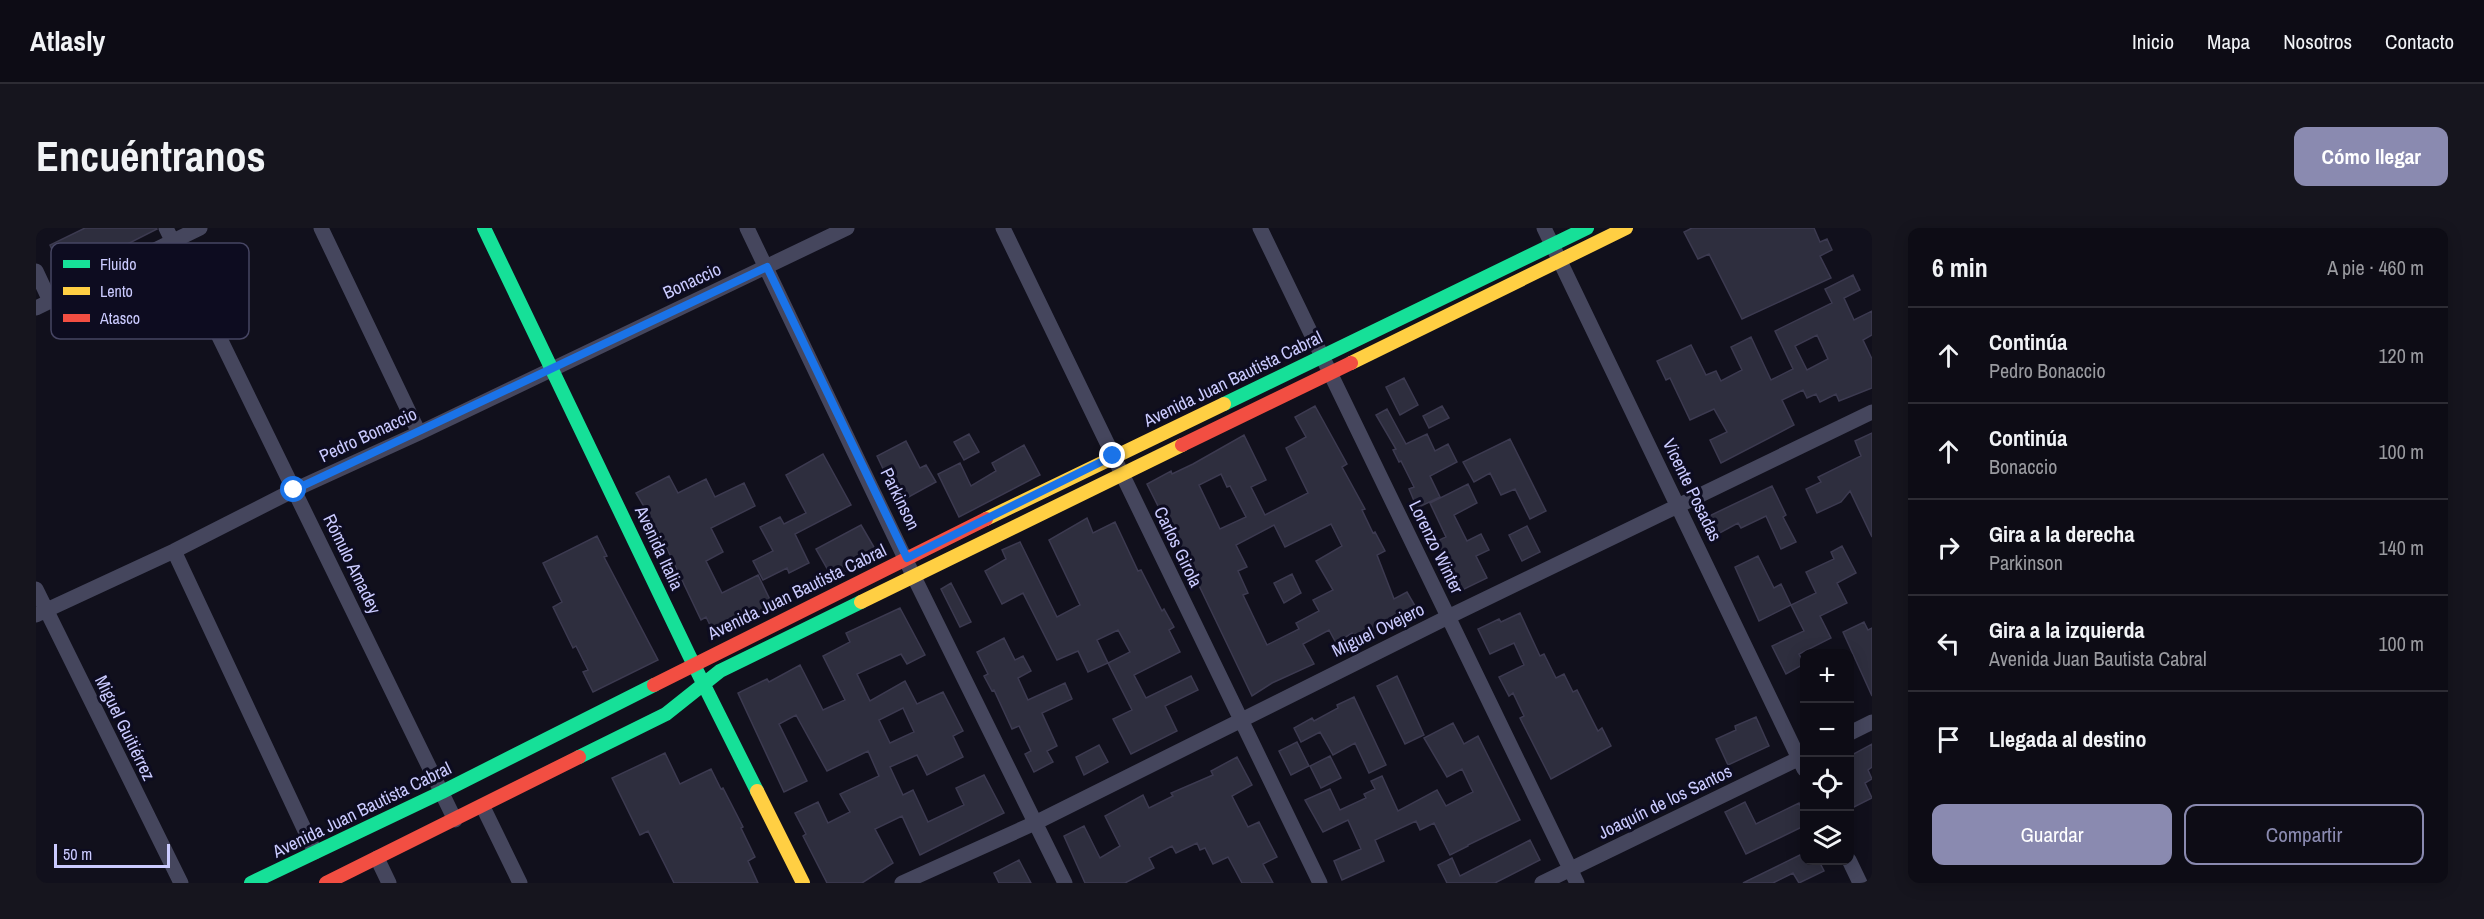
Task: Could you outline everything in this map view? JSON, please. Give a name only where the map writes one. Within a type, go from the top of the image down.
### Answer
[{"type":"main road","name":"Avenida Italia","points":[[484,228],[694,664],[803,883]]},
{"type":"main road","name":"Avenida Juan Bautista Cabral","points":[[251,883],[442,792],[1113,456],[1587,228]]},
{"type":"main road","name":"Avenida Juan Bautista Cabral","points":[[326,883],[483,807],[666,714],[720,671],[1626,228]]},
{"type":"street","points":[[153,243],[169,234],[200,228]]},
{"type":"street","points":[[321,228],[419,433]]},
{"type":"street","name":"Parkinson","points":[[747,228],[907,558],[913,575],[1065,883]]},
{"type":"street","name":"Bonaccio","points":[[553,368],[847,228]]},
{"type":"street","name":"Carlos Girola","points":[[1003,228],[1320,883]]},
{"type":"street","name":"Lorenzo Winter","points":[[1260,228],[1574,876]]},
{"type":"street","name":"Vicente Posadas","points":[[1544,228],[1801,757]]},
{"type":"street","points":[[36,271],[50,301],[36,308]]},
{"type":"street","name":"Rómulo Amadey","points":[[220,339],[455,820]]},
{"type":"street","name":"Pedro Bonaccio","points":[[41,612],[174,551],[294,490],[553,368]]},
{"type":"street","name":"Miguel Ovejero","points":[[902,883],[1035,822],[1448,617],[1872,412]]},
{"type":"street","points":[[174,551],[315,852]]},
{"type":"street","name":"Miguel Guitiérrez","points":[[36,589],[41,612],[181,883]]},
{"type":"street","points":[[1854,731],[1872,722]]},
{"type":"street","name":"Joaquín de los Santos","points":[[1542,883],[1574,876],[1800,763]]},
{"type":"street","points":[[483,807],[520,883]]},
{"type":"street","points":[[377,858],[389,883]]},
{"type":"street","points":[[1851,865],[1860,883]]},
{"type":"building","points":[[85,228],[157,229],[129,243],[54,243]]},
{"type":"building","points":[[1692,228],[1814,228],[1820,242],[1827,239],[1832,250],[1820,256],[1831,278],[1742,319],[1709,254],[1698,259],[1684,232]]},
{"type":"building","points":[[1853,275],[1860,290],[1844,298],[1854,320],[1872,311],[1872,335],[1863,340],[1872,359],[1872,388],[1839,401],[1836,394],[1820,402],[1816,394],[1807,398],[1803,390],[1782,400],[1794,425],[1721,463],[1710,440],[1727,432],[1714,409],[1690,420],[1670,378],[1666,380],[1657,361],[1691,345],[1706,375],[1716,371],[1721,381],[1742,370],[1731,347],[1751,337],[1771,380],[1793,369],[1775,331],[1832,303],[1825,289]],"holes":[[[1817,335],[1828,359],[1807,370],[1795,346]]]},
{"type":"building","points":[[1404,378],[1418,405],[1400,415],[1386,387]]},
{"type":"building","points":[[1315,406],[1347,464],[1342,467],[1365,509],[1362,510],[1373,533],[1375,532],[1385,551],[1377,555],[1394,599],[1407,592],[1418,611],[1357,642],[1352,633],[1336,643],[1329,630],[1303,644],[1314,664],[1272,683],[1252,696],[1167,519],[1165,520],[1147,484],[1171,471],[1172,474],[1193,464],[1244,435],[1266,480],[1251,487],[1265,515],[1308,493],[1286,448],[1306,437],[1295,417]],"holes":[[[1221,474],[1246,517],[1220,529],[1199,485]],[[1331,524],[1342,546],[1316,561],[1333,590],[1313,600],[1319,611],[1296,623],[1299,629],[1267,645],[1243,595],[1248,593],[1238,571],[1247,567],[1236,545],[1274,525],[1285,547]]]},
{"type":"building","points":[[1442,406],[1449,418],[1429,428],[1423,416]]},
{"type":"building","points":[[1387,409],[1406,444],[1427,434],[1435,451],[1448,444],[1457,462],[1430,476],[1440,497],[1417,508],[1409,489],[1414,487],[1393,450],[1396,449],[1376,415]]},
{"type":"building","points":[[1872,433],[1872,537],[1850,491],[1841,502],[1817,513],[1806,489],[1821,482],[1818,477],[1861,456],[1855,441]]},
{"type":"building","points":[[969,434],[979,452],[964,460],[954,442]]},
{"type":"building","points":[[1510,439],[1546,511],[1530,519],[1515,489],[1501,495],[1490,473],[1474,482],[1463,462]]},
{"type":"building","points":[[906,441],[920,468],[926,465],[936,482],[905,499],[891,472],[886,475],[877,456]]},
{"type":"building","points":[[1024,445],[1040,475],[959,517],[938,474],[960,463],[971,486],[996,471],[992,463]]},
{"type":"building","points":[[823,454],[851,505],[795,534],[809,563],[789,573],[787,568],[763,580],[753,561],[773,551],[760,527],[780,517],[784,524],[806,513],[786,475]]},
{"type":"building","points":[[669,476],[678,493],[706,479],[715,497],[744,483],[755,506],[711,528],[723,552],[706,561],[722,593],[758,575],[774,608],[716,637],[706,617],[701,620],[660,534],[636,493]]},
{"type":"building","points":[[1468,484],[1477,503],[1454,515],[1467,541],[1481,534],[1489,550],[1476,556],[1487,578],[1458,592],[1449,574],[1452,572],[1437,541],[1446,537],[1430,503]]},
{"type":"building","points":[[1772,486],[1786,515],[1783,517],[1796,542],[1781,549],[1766,516],[1741,528],[1738,523],[1716,535],[1707,517]]},
{"type":"building","points":[[1087,518],[1093,533],[1115,522],[1138,571],[1141,570],[1162,611],[1164,609],[1174,627],[1169,630],[1180,652],[1134,675],[1146,698],[1191,676],[1198,690],[1165,706],[1177,731],[1131,754],[1113,719],[1132,710],[1108,663],[1088,672],[1078,651],[1057,660],[1023,593],[1002,604],[985,571],[1006,559],[1002,550],[1020,542],[1057,617],[1080,605],[1049,540]],"holes":[[[1118,630],[1130,652],[1108,663],[1097,640]]]},
{"type":"building","points":[[861,525],[878,554],[833,579],[816,549]]},
{"type":"building","points":[[1527,526],[1540,552],[1522,561],[1509,535]]},
{"type":"building","points":[[597,536],[607,556],[604,557],[658,660],[593,692],[583,672],[588,670],[576,646],[573,648],[553,607],[562,602],[543,563]]},
{"type":"building","points":[[1842,546],[1856,573],[1837,583],[1847,603],[1820,616],[1831,638],[1809,649],[1800,649],[1800,666],[1786,674],[1772,646],[1804,631],[1791,605],[1816,593],[1806,572],[1834,559],[1831,552]]},
{"type":"building","points":[[1758,556],[1774,588],[1781,584],[1791,605],[1759,621],[1735,567]]},
{"type":"building","points":[[1292,574],[1301,593],[1284,603],[1274,583]]},
{"type":"building","points":[[951,583],[971,622],[960,627],[941,589]]},
{"type":"building","points":[[900,608],[925,655],[907,664],[901,654],[857,674],[870,701],[905,681],[917,704],[943,692],[963,731],[953,736],[963,757],[927,775],[917,755],[890,767],[903,795],[913,790],[928,822],[964,805],[956,788],[984,775],[1004,813],[920,855],[902,816],[875,829],[893,863],[862,883],[827,883],[803,836],[806,834],[795,813],[818,802],[828,823],[850,812],[840,794],[879,776],[868,751],[827,771],[796,715],[779,724],[807,781],[784,792],[738,693],[767,679],[769,682],[800,665],[823,710],[845,700],[823,656],[850,642],[846,633]],"holes":[[[903,708],[914,732],[890,743],[879,720]]]},
{"type":"building","points":[[1520,613],[1540,656],[1544,654],[1556,678],[1564,674],[1573,692],[1577,690],[1598,731],[1602,728],[1611,746],[1551,779],[1520,718],[1524,716],[1513,693],[1509,696],[1499,677],[1524,665],[1514,643],[1490,654],[1478,629],[1499,619],[1501,622]]},
{"type":"building","points":[[1864,622],[1868,630],[1872,628],[1872,696],[1854,656],[1854,649],[1851,649],[1843,632]]},
{"type":"building","points":[[1004,638],[1015,660],[1023,656],[1031,671],[1018,678],[1028,700],[1065,683],[1072,699],[1042,713],[1057,746],[1047,751],[1053,762],[1034,772],[1025,754],[1031,751],[1019,726],[1012,729],[994,690],[992,691],[984,676],[988,674],[977,652]]},
{"type":"building","points":[[1397,676],[1424,735],[1405,744],[1377,686]]},
{"type":"building","points":[[1354,697],[1386,765],[1369,773],[1355,743],[1333,755],[1320,732],[1301,742],[1294,728],[1312,718],[1314,721],[1338,708],[1337,705]]},
{"type":"building","points":[[1756,717],[1769,746],[1728,765],[1716,739],[1736,730],[1735,726]]},
{"type":"building","points":[[1453,723],[1464,744],[1478,736],[1520,820],[1450,855],[1434,823],[1420,830],[1416,821],[1375,840],[1384,861],[1342,880],[1334,861],[1361,849],[1348,820],[1323,832],[1305,800],[1330,789],[1340,810],[1366,798],[1364,794],[1375,789],[1371,781],[1382,776],[1398,811],[1437,790],[1446,806],[1473,792],[1462,769],[1447,777],[1424,738]]},
{"type":"building","points":[[1297,742],[1309,766],[1291,775],[1279,751]]},
{"type":"building","points":[[1872,744],[1872,767],[1868,770],[1872,779],[1865,783],[1872,798],[1854,807],[1854,757],[1854,754]]},
{"type":"building","points":[[1099,745],[1108,762],[1084,775],[1076,757]]},
{"type":"building","points":[[665,753],[680,784],[711,769],[743,827],[741,828],[755,857],[748,861],[758,883],[674,883],[648,831],[640,835],[612,778]]},
{"type":"building","points":[[1330,756],[1341,778],[1321,788],[1310,766]]},
{"type":"building","points":[[1237,757],[1252,785],[1232,796],[1248,827],[1259,822],[1277,857],[1263,864],[1273,883],[1242,883],[1228,857],[1213,864],[1205,848],[1200,850],[1197,843],[1176,853],[1172,846],[1149,858],[1154,868],[1125,883],[1085,883],[1064,836],[1084,826],[1100,858],[1120,846],[1105,816],[1143,795],[1149,808],[1173,796],[1171,793],[1213,775],[1211,771]]},
{"type":"building","points":[[1745,802],[1756,824],[1799,803],[1800,828],[1746,854],[1725,812]]},
{"type":"building","points":[[1530,840],[1540,860],[1495,883],[1447,883],[1438,865],[1452,858],[1460,876]]},
{"type":"building","points":[[1800,855],[1800,865],[1821,865],[1824,871],[1799,883],[1793,873],[1773,883],[1743,883]]},
{"type":"building","points":[[1019,860],[1031,883],[999,883],[994,873]]},
{"type":"traffic: fast","points":[[484,228],[689,655],[757,791]]},
{"type":"traffic: fast","points":[[1224,404],[1587,228]]},
{"type":"traffic: fast","points":[[579,757],[666,714],[720,671],[861,602]]},
{"type":"traffic: fast","points":[[251,883],[442,792],[654,685]]},
{"type":"traffic: slow","points":[[1351,363],[1626,228]]},
{"type":"traffic: slow","points":[[986,519],[1224,404]]},
{"type":"traffic: slow","points":[[861,602],[1182,445]]},
{"type":"traffic: slow","points":[[757,791],[803,883]]},
{"type":"traffic: jam","points":[[1182,445],[1351,363]]},
{"type":"traffic: jam","points":[[654,685],[986,519]]},
{"type":"traffic: jam","points":[[326,883],[579,757]]},
{"type":"route","points":[[294,490],[767,267],[907,558],[1113,456]]}]
